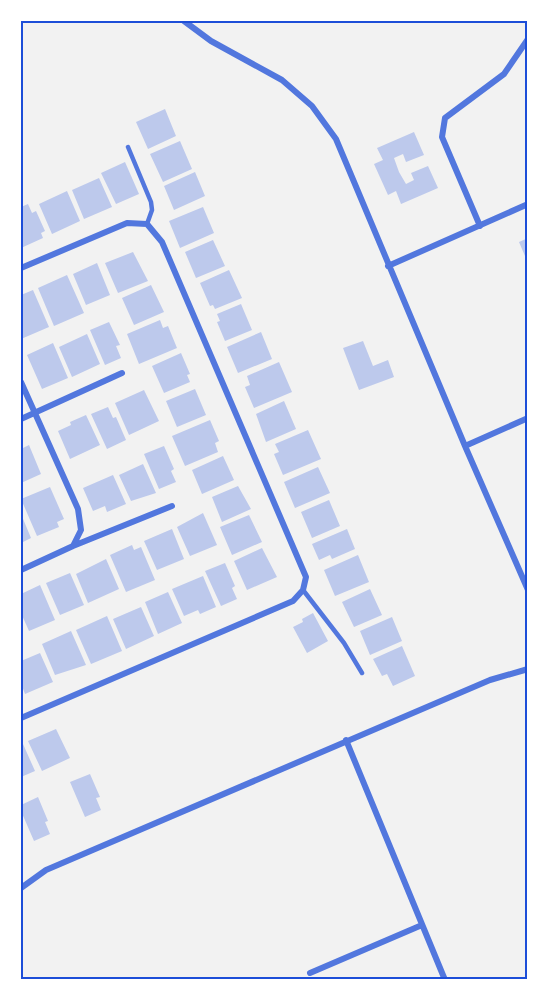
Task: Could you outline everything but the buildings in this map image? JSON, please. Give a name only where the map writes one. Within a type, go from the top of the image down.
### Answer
[{"type":"street","points":[[184,21],[211,41],[282,80],[312,106],[336,139],[388,266],[528,590]]},
{"type":"street","points":[[480,226],[442,137],[445,118],[504,74],[528,39]]},
{"type":"street","points":[[388,266],[528,204]]},
{"type":"street","points":[[21,268],[127,223],[147,225],[162,242],[306,577],[303,590],[293,601],[21,718]]},
{"type":"street","points":[[21,419],[122,373]]},
{"type":"street","points":[[21,382],[78,509],[81,530],[73,546]]},
{"type":"street","points":[[465,446],[528,418]]},
{"type":"street","points":[[21,570],[73,546],[172,506]]},
{"type":"street","points":[[21,888],[46,870],[346,740],[490,680],[528,669]]},
{"type":"street","points":[[346,740],[445,980]]},
{"type":"street","points":[[310,973],[422,925]]},
{"type":"lane","points":[[128,147],[151,202],[152,210],[147,225]]},
{"type":"lane","points":[[303,590],[344,643],[362,673]]}]
